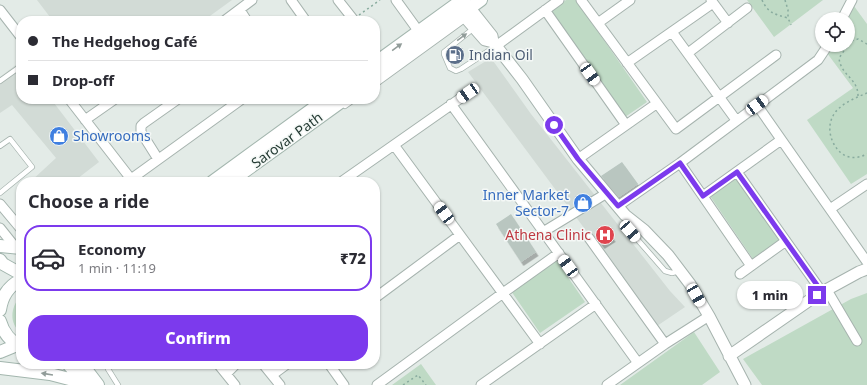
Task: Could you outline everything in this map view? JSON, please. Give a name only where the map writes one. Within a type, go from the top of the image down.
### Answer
[{"type":"main road","points":[[380,60],[422,36],[463,8],[481,0]]},
{"type":"main road","points":[[380,73],[422,36]]},
{"type":"main road","name":"Sarovar Path","points":[[219,177],[319,104]]},
{"type":"main road","name":"Sarovar Path","points":[[237,177],[343,104]]},
{"type":"main road","points":[[0,246],[16,248]]},
{"type":"main road","points":[[0,260],[3,264],[16,271]]},
{"type":"main road","points":[[0,281],[4,294]]},
{"type":"main road","points":[[0,310],[4,294],[16,283]]},
{"type":"main road","points":[[1,327],[16,344]]},
{"type":"main road","points":[[0,352],[16,347]]},
{"type":"main road","points":[[0,368],[50,374],[67,381],[91,383]]},
{"type":"main road","points":[[74,369],[91,383]]},
{"type":"main road","points":[[84,369],[91,383]]},
{"type":"main road","points":[[91,383],[92,369]]},
{"type":"street","points":[[231,16],[252,0]]},
{"type":"street","points":[[291,0],[302,16]]},
{"type":"street","points":[[338,0],[349,16]]},
{"type":"street","points":[[396,0],[422,36]]},
{"type":"street","points":[[495,44],[558,0]]},
{"type":"street","points":[[581,0],[656,104],[676,129],[776,55]]},
{"type":"street","points":[[598,23],[630,0]]},
{"type":"street","points":[[846,12],[852,0]]},
{"type":"street","points":[[627,63],[672,32],[712,1],[728,23]]},
{"type":"street","points":[[463,8],[474,28],[485,40],[495,44]]},
{"type":"street","points":[[463,8],[492,36],[495,44],[522,79],[578,159],[625,215],[644,230],[668,255],[690,284],[709,316],[728,356],[745,385]]},
{"type":"street","points":[[688,53],[747,8]]},
{"type":"street","points":[[0,10],[16,31]]},
{"type":"street","points":[[240,10],[244,16]]},
{"type":"street","points":[[545,10],[626,125]]},
{"type":"street","points":[[672,32],[736,120]]},
{"type":"street","points":[[618,206],[680,163],[818,60],[823,52]]},
{"type":"street","points":[[348,177],[468,93]]},
{"type":"street","points":[[73,104],[126,177]]},
{"type":"street","points":[[85,120],[108,104]]},
{"type":"street","points":[[158,159],[141,132],[141,126],[171,104]]},
{"type":"street","points":[[134,177],[235,104]]},
{"type":"street","points":[[451,104],[638,363]]},
{"type":"street","points":[[578,159],[656,104]]},
{"type":"street","points":[[757,105],[867,262]]},
{"type":"street","points":[[703,196],[782,140]]},
{"type":"street","points":[[394,145],[540,344]]},
{"type":"street","points":[[680,163],[751,266]]},
{"type":"street","points":[[737,172],[824,291],[857,341]]},
{"type":"street","points":[[830,209],[867,184]]},
{"type":"street","points":[[543,232],[607,193]]},
{"type":"street","points":[[0,204],[16,223]]},
{"type":"street","points":[[0,228],[16,245]]},
{"type":"street","points":[[380,294],[460,235]]},
{"type":"street","points":[[589,238],[665,344]]},
{"type":"street","points":[[740,274],[786,241]]},
{"type":"street","points":[[377,385],[559,253]]},
{"type":"street","points":[[728,356],[824,291],[867,269]]},
{"type":"street","points":[[481,385],[596,304]]},
{"type":"street","points":[[607,385],[665,344],[709,316]]},
{"type":"street","points":[[222,369],[235,385]]},
{"type":"street","points":[[226,374],[231,369]]},
{"type":"street","points":[[267,369],[280,385]]},
{"type":"street","points":[[272,375],[280,369]]},
{"type":"street","points":[[333,369],[344,385]]},
{"type":"lane","points":[[380,81],[463,8]]},
{"type":"lane","points":[[474,28],[444,52],[452,70],[456,71],[461,69],[495,44]]},
{"type":"lane","points":[[0,82],[16,70]]},
{"type":"lane","points":[[0,146],[10,139],[32,167],[20,177]]},
{"type":"lane","points":[[0,193],[16,180]]},
{"type":"lane","points":[[110,369],[118,385]]},
{"type":"path","points":[[358,16],[380,0]]},
{"type":"path","points":[[762,0],[770,12],[788,18]]},
{"type":"path","points":[[786,0],[790,25]]},
{"type":"path","points":[[855,40],[858,40],[867,44]]},
{"type":"path","points":[[843,52],[839,58],[840,66],[856,83],[858,94],[857,97]]},
{"type":"path","points":[[867,93],[857,97],[838,109],[832,117],[830,127],[830,136],[839,150],[846,156],[857,158],[867,154]]},
{"type":"path","points":[[403,385],[418,375],[426,385]]},
{"type":"shaded area","points":[[37,0],[232,0],[210,16],[49,16]]},
{"type":"shaded area","name":"Inner Market Sector-7","points":[[491,58],[531,114],[670,291],[685,307],[657,326],[468,72]]},
{"type":"shaded area","name":"Showrooms","points":[[16,65],[16,104],[55,104],[99,162],[80,177],[35,177],[56,158],[12,105],[0,113],[0,77]]},
{"type":"green space","points":[[566,0],[576,0],[647,102],[625,117],[551,11]]},
{"type":"green space","points":[[747,0],[823,0],[774,37]]},
{"type":"green space","points":[[854,6],[867,24],[867,174],[851,184],[807,120],[853,88],[827,53],[855,52],[855,12],[850,12]]},
{"type":"green space","points":[[737,178],[780,240],[753,259],[710,196]]},
{"type":"green space","points":[[554,257],[585,302],[540,333],[509,288]]},
{"type":"green space","points":[[867,293],[867,385],[762,385],[743,359],[851,299]]},
{"type":"green space","points":[[16,303],[16,327],[12,314]]},
{"type":"green space","points":[[694,332],[720,372],[702,385],[620,385]]},
{"type":"green space","points":[[421,364],[436,385],[392,385]]},
{"type":"building","points":[[622,162],[638,184],[619,197],[601,176]]},
{"type":"building","points":[[511,214],[536,252],[521,262],[496,224]]},
{"type":"building","points":[[607,228],[613,238],[602,245],[595,236]]},
{"type":"place","name":"Indian Oil","points":[[455,55]]},
{"type":"place","name":"Showrooms","points":[[59,136]]},
{"type":"place","name":"Inner Market Sector-7","points":[[583,203]]},
{"type":"place","name":"Athena Clinic","points":[[605,235]]},
{"type":"route","points":[[554,125],[578,159],[618,206],[680,163],[703,196],[737,172],[822,292],[817,295]]}]
